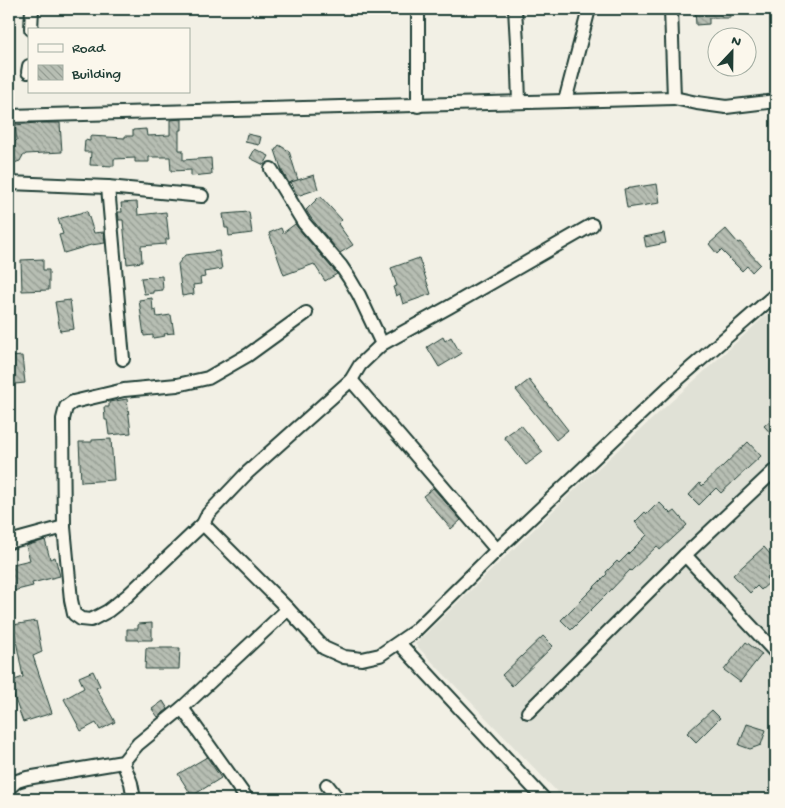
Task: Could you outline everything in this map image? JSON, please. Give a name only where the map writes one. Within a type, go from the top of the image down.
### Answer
[{"type":"street","points":[[31,28],[32,9]]},
{"type":"street","points":[[418,9],[418,106]]},
{"type":"street","points":[[515,9],[519,102]]},
{"type":"street","points":[[565,101],[589,9]]},
{"type":"street","points":[[671,9],[674,98]]},
{"type":"street","points":[[9,116],[674,98],[726,107],[776,101]]},
{"type":"street","points":[[272,169],[304,223],[350,278],[382,344]]},
{"type":"street","points":[[9,183],[108,187],[202,196]]},
{"type":"street","points":[[108,187],[124,359]]},
{"type":"street","points":[[306,314],[248,356],[208,378],[177,385],[124,390],[74,402],[66,407],[63,419],[64,527],[74,614],[81,619],[91,620],[108,611],[127,596],[203,524],[208,514],[247,472],[351,380],[360,365],[382,344],[592,225]]},
{"type":"street","points":[[203,524],[324,648],[344,657],[362,659],[380,655],[416,631],[497,550],[668,388],[776,294]]},
{"type":"street","points":[[351,380],[497,550]]},
{"type":"street","points":[[528,712],[685,555],[776,469]]},
{"type":"street","points":[[9,542],[64,527]]},
{"type":"street","points":[[685,555],[776,654]]},
{"type":"street","points":[[9,788],[17,781],[27,778],[123,762],[138,744],[182,708],[288,609]]},
{"type":"street","points":[[398,642],[544,799]]},
{"type":"street","points":[[182,708],[247,799]]},
{"type":"street","points":[[123,762],[131,783],[134,799]]},
{"type":"street","points":[[326,785],[338,799]]},
{"type":"shaded area","points":[[776,306],[776,797],[774,799],[564,799],[415,644],[583,482]]},
{"type":"building","points":[[695,9],[730,9],[730,18],[709,18],[709,24],[696,25]]},
{"type":"building","points":[[182,119],[182,130],[179,130],[179,150],[183,150],[183,160],[211,158],[212,174],[191,176],[191,170],[171,171],[170,157],[149,157],[149,162],[135,162],[135,158],[114,159],[114,166],[90,165],[91,152],[84,152],[85,140],[90,141],[90,136],[125,138],[125,136],[133,136],[133,130],[146,129],[147,136],[170,135],[170,120]]},
{"type":"building","points":[[60,123],[62,152],[26,154],[20,161],[14,163],[9,161],[9,146],[17,140],[15,125]]},
{"type":"building","points":[[247,134],[261,137],[259,145],[245,142]]},
{"type":"building","points":[[279,145],[289,151],[298,180],[289,183],[282,171],[275,150]]},
{"type":"building","points":[[255,149],[269,156],[264,165],[250,158]]},
{"type":"building","points":[[314,175],[318,189],[297,196],[291,182]]},
{"type":"building","points":[[657,184],[660,203],[627,208],[624,189]]},
{"type":"building","points":[[320,196],[342,220],[338,224],[353,245],[340,253],[306,210]]},
{"type":"building","points":[[137,202],[138,215],[166,212],[169,239],[166,239],[166,244],[141,246],[142,262],[127,264],[123,220],[119,220],[118,212],[122,212],[121,203]]},
{"type":"building","points":[[87,211],[94,233],[104,232],[105,243],[64,253],[59,235],[63,234],[58,219]]},
{"type":"building","points":[[249,212],[252,233],[229,236],[228,228],[225,228],[223,214]]},
{"type":"building","points":[[295,224],[337,274],[325,281],[314,264],[284,275],[269,233],[281,228],[283,233]]},
{"type":"building","points":[[726,229],[760,264],[752,272],[747,266],[742,271],[721,250],[717,254],[709,244]]},
{"type":"building","points":[[664,233],[666,243],[646,247],[644,237]]},
{"type":"building","points":[[219,251],[222,269],[204,272],[205,277],[200,278],[201,284],[193,285],[194,294],[182,296],[178,264],[185,255]]},
{"type":"building","points":[[419,258],[431,294],[403,304],[400,294],[396,296],[393,287],[397,286],[391,268]]},
{"type":"building","points":[[43,259],[43,270],[49,270],[49,290],[22,291],[21,260]]},
{"type":"building","points":[[162,276],[163,290],[144,294],[141,278]]},
{"type":"building","points":[[152,298],[153,311],[156,310],[157,317],[171,315],[174,333],[153,338],[153,335],[144,336],[139,300]]},
{"type":"building","points":[[70,300],[74,329],[60,331],[55,302]]},
{"type":"building","points":[[443,337],[445,341],[451,337],[461,354],[439,367],[427,347]]},
{"type":"building","points":[[22,356],[25,383],[15,384],[11,357]]},
{"type":"building","points":[[529,380],[568,430],[556,440],[516,390]]},
{"type":"building","points":[[127,399],[131,433],[109,435],[104,407],[109,407],[109,402]]},
{"type":"building","points":[[776,415],[776,439],[764,426]]},
{"type":"building","points":[[521,425],[543,452],[526,465],[504,437]]},
{"type":"building","points":[[111,439],[114,480],[81,482],[79,442]]},
{"type":"building","points":[[748,442],[761,456],[721,493],[716,488],[699,505],[689,495],[700,483],[702,486]]},
{"type":"building","points":[[433,488],[461,520],[451,529],[423,496]]},
{"type":"building","points":[[659,502],[671,514],[675,511],[687,525],[660,550],[657,546],[630,570],[571,630],[561,620],[607,574],[606,572],[617,561],[619,563],[647,535],[635,522],[645,512],[647,514]]},
{"type":"building","points":[[45,540],[50,559],[55,557],[60,576],[32,583],[33,586],[9,592],[9,565],[30,560],[26,546]]},
{"type":"building","points":[[764,547],[776,561],[776,569],[766,578],[770,582],[761,590],[757,586],[750,593],[733,575]]},
{"type":"building","points":[[36,621],[42,652],[33,656],[52,713],[23,722],[9,682],[23,677],[13,625]]},
{"type":"building","points":[[152,623],[152,640],[127,640],[127,629],[138,629],[138,624]]},
{"type":"building","points":[[543,636],[553,646],[512,686],[502,675]]},
{"type":"building","points":[[746,642],[762,654],[740,682],[724,670]]},
{"type":"building","points":[[146,648],[180,648],[179,669],[145,669]]},
{"type":"building","points":[[93,671],[100,686],[96,688],[115,722],[100,730],[96,723],[81,731],[64,699],[84,688],[79,677]]},
{"type":"building","points":[[163,701],[168,709],[158,717],[152,709]]},
{"type":"building","points":[[712,710],[720,718],[696,742],[687,733]]},
{"type":"building","points":[[747,724],[766,730],[761,745],[750,749],[739,745]]},
{"type":"building","points":[[207,757],[221,778],[192,796],[178,774]]}]
